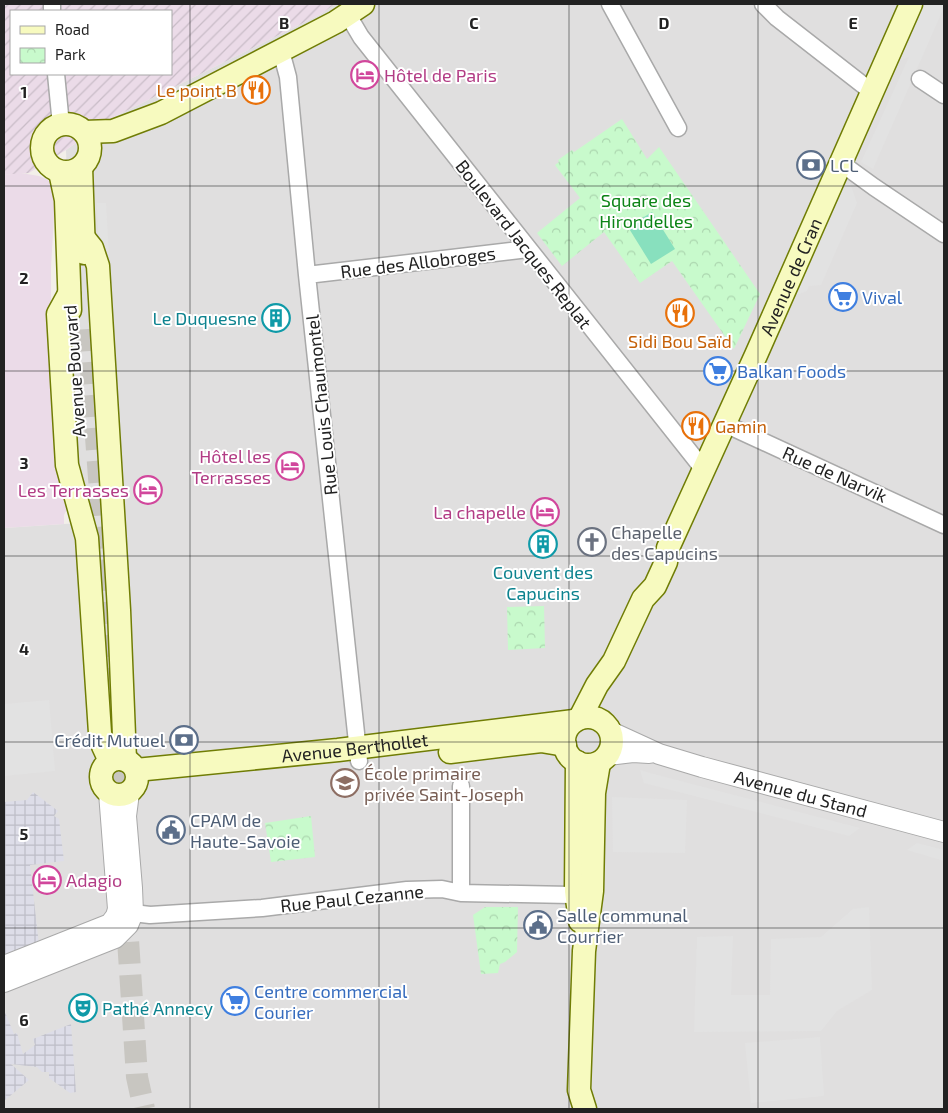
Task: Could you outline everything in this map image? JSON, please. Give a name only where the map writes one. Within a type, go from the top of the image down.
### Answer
[{"type":"main road","name":"Avenue de Cran","points":[[577,719],[614,661],[643,599],[644,582],[655,558],[668,548],[911,4]]},
{"type":"main road","points":[[84,132],[113,131],[161,113],[281,51],[355,9]]},
{"type":"main road","points":[[77,165],[90,144],[84,132],[74,125],[62,124],[50,130],[46,134],[42,146],[47,164],[52,168],[77,165],[134,134],[161,113]]},
{"type":"main road","name":"Avenue Bouvard","points":[[77,165],[84,238],[88,329]]},
{"type":"main road","name":"Avenue Bouvard","points":[[77,165],[66,200],[69,294],[80,465],[99,532],[103,569]]},
{"type":"main road","points":[[84,238],[92,248],[98,266],[120,618],[124,777]]},
{"type":"main road","points":[[69,294],[58,314],[67,464],[87,538],[100,733],[103,746],[124,777]]},
{"type":"main road","name":"Avenue de Cran","points":[[609,728],[606,701],[614,661]]},
{"type":"main road","points":[[579,1103],[584,951],[592,891],[594,793],[604,759],[612,745],[609,728],[598,718],[592,717],[577,719],[564,736],[571,754],[576,891],[584,951]]},
{"type":"main road","name":"Avenue Berthollet","points":[[124,777],[359,754],[577,719]]},
{"type":"main road","name":"Avenue Berthollet","points":[[359,754],[461,758],[542,741],[552,742],[571,754]]},
{"type":"main road","points":[[571,754],[588,765],[604,759]]},
{"type":"street","points":[[610,4],[678,128]]},
{"type":"street","points":[[763,4],[777,18],[872,92]]},
{"type":"street","name":"Boulevard Jacques Replat","points":[[355,9],[361,37],[704,470]]},
{"type":"street","name":"Rue Louis Chaumontel","points":[[281,51],[288,76],[307,274],[359,754]]},
{"type":"street","points":[[56,75],[62,124]]},
{"type":"street","points":[[920,79],[944,96]]},
{"type":"street","points":[[841,163],[944,234]]},
{"type":"street","name":"Rue des Allobroges","points":[[307,274],[528,249]]},
{"type":"street","name":"Rue de Narvik","points":[[725,424],[944,525]]},
{"type":"street","name":"Avenue du Stand","points":[[609,728],[658,754],[743,779],[944,832]]},
{"type":"street","name":"Avenue du Stand","points":[[604,759],[633,752],[658,754]]},
{"type":"street","points":[[4,982],[115,938],[128,925],[133,913],[124,777]]},
{"type":"street","points":[[4,966],[110,924],[116,916],[118,909],[124,777]]},
{"type":"street","points":[[461,786],[461,893]]},
{"type":"street","name":"Rue Paul Cezanne","points":[[133,913],[150,915],[262,908],[406,890],[442,889],[461,893],[571,895]]},
{"type":"shaded area","points":[[4,4],[335,4],[321,14],[112,118],[29,173],[4,175]]},
{"type":"shaded area","points":[[335,4],[944,4],[944,1109],[4,1109],[4,528],[79,523],[66,150],[112,118],[321,14]]},
{"type":"shaded area","points":[[918,4],[944,4],[944,7],[873,169],[861,162],[909,57],[890,64]]},
{"type":"shaded area","points":[[21,173],[39,176],[48,180],[52,185],[55,199],[51,303],[61,466],[70,503],[64,515],[64,524],[4,528],[4,175]]},
{"type":"shaded area","points":[[850,183],[857,203],[821,285],[809,286],[807,291],[788,298],[836,187]]},
{"type":"shaded area","points":[[97,203],[106,203],[109,256],[99,256]]},
{"type":"shaded area","points":[[49,700],[55,771],[4,776],[4,704]]},
{"type":"shaded area","points":[[640,770],[860,828],[849,836],[644,783]]},
{"type":"shaded area","points":[[33,792],[58,811],[54,816],[59,819],[64,861],[30,865],[39,945],[4,959],[4,802],[27,800]]},
{"type":"shaded area","points":[[612,797],[687,800],[685,853],[613,852]]},
{"type":"shaded area","points":[[917,843],[944,850],[944,861],[907,850]]},
{"type":"shaded area","points":[[869,907],[872,990],[837,1011],[821,1031],[694,1032],[697,937],[733,936],[731,995],[770,995],[771,939],[821,937],[853,909]]},
{"type":"shaded area","points":[[4,1010],[14,1034],[17,1033],[23,1054],[35,1045],[33,1039],[71,1024],[76,1092],[70,1093],[49,1078],[49,1072],[42,1072],[37,1067],[11,1064],[29,1080],[4,1101]]},
{"type":"shaded area","points":[[820,1037],[824,1096],[751,1103],[745,1043]]},
{"type":"green space","name":"Square des Hirondelles","points":[[622,119],[647,159],[659,147],[760,294],[734,349],[672,261],[640,283],[604,232],[562,266],[537,233],[580,198],[555,165],[559,162],[558,160],[572,150],[574,152]]},
{"type":"green space","points":[[652,212],[675,249],[651,264],[628,227]]},
{"type":"green space","points":[[544,606],[545,648],[508,650],[507,607]]},
{"type":"green space","points":[[311,816],[315,857],[271,862],[265,823]]},
{"type":"green space","points":[[485,907],[518,907],[517,952],[500,964],[498,973],[481,974],[473,915]]},
{"type":"tunnel","points":[[88,329],[106,572]]},
{"type":"tunnel","points":[[103,569],[114,755]]},
{"type":"tunnel","points":[[116,739],[121,822]]},
{"type":"tunnel","points":[[461,765],[461,786]]},
{"type":"tunnel","points":[[126,909],[137,1077],[144,1109]]},
{"type":"place","name":"Hôtel de Paris","points":[[365,75]]},
{"type":"place","name":"Le point B","points":[[256,90]]},
{"type":"place","name":"LCL","points":[[811,165]]},
{"type":"place","name":"Vival","points":[[843,297]]},
{"type":"place","name":"Sidi Bou Saïd","points":[[680,313]]},
{"type":"place","name":"Le Duquesne","points":[[276,318]]},
{"type":"place","name":"Balkan Foods","points":[[718,371]]},
{"type":"place","name":"Gamin","points":[[696,426]]},
{"type":"place","name":"Hôtel les Terrasses","points":[[290,466]]},
{"type":"place","name":"Les Terrasses","points":[[148,490]]},
{"type":"place","name":"La chapelle","points":[[545,512]]},
{"type":"place","name":"Chapelle des Capucins","points":[[592,542]]},
{"type":"place","name":"Couvent des Capucins","points":[[543,544]]},
{"type":"place","name":"Crédit Mutuel","points":[[184,740]]},
{"type":"place","name":"École primaire privée Saint-Joseph","points":[[345,783]]},
{"type":"place","name":"CPAM de Haute-Savoie","points":[[171,830]]},
{"type":"place","name":"Adagio","points":[[47,880]]},
{"type":"place","name":"Salle communal Courrier","points":[[538,925]]},
{"type":"place","name":"Centre commercial Courier","points":[[235,1001]]},
{"type":"place","name":"Pathé Annecy","points":[[83,1008]]}]
